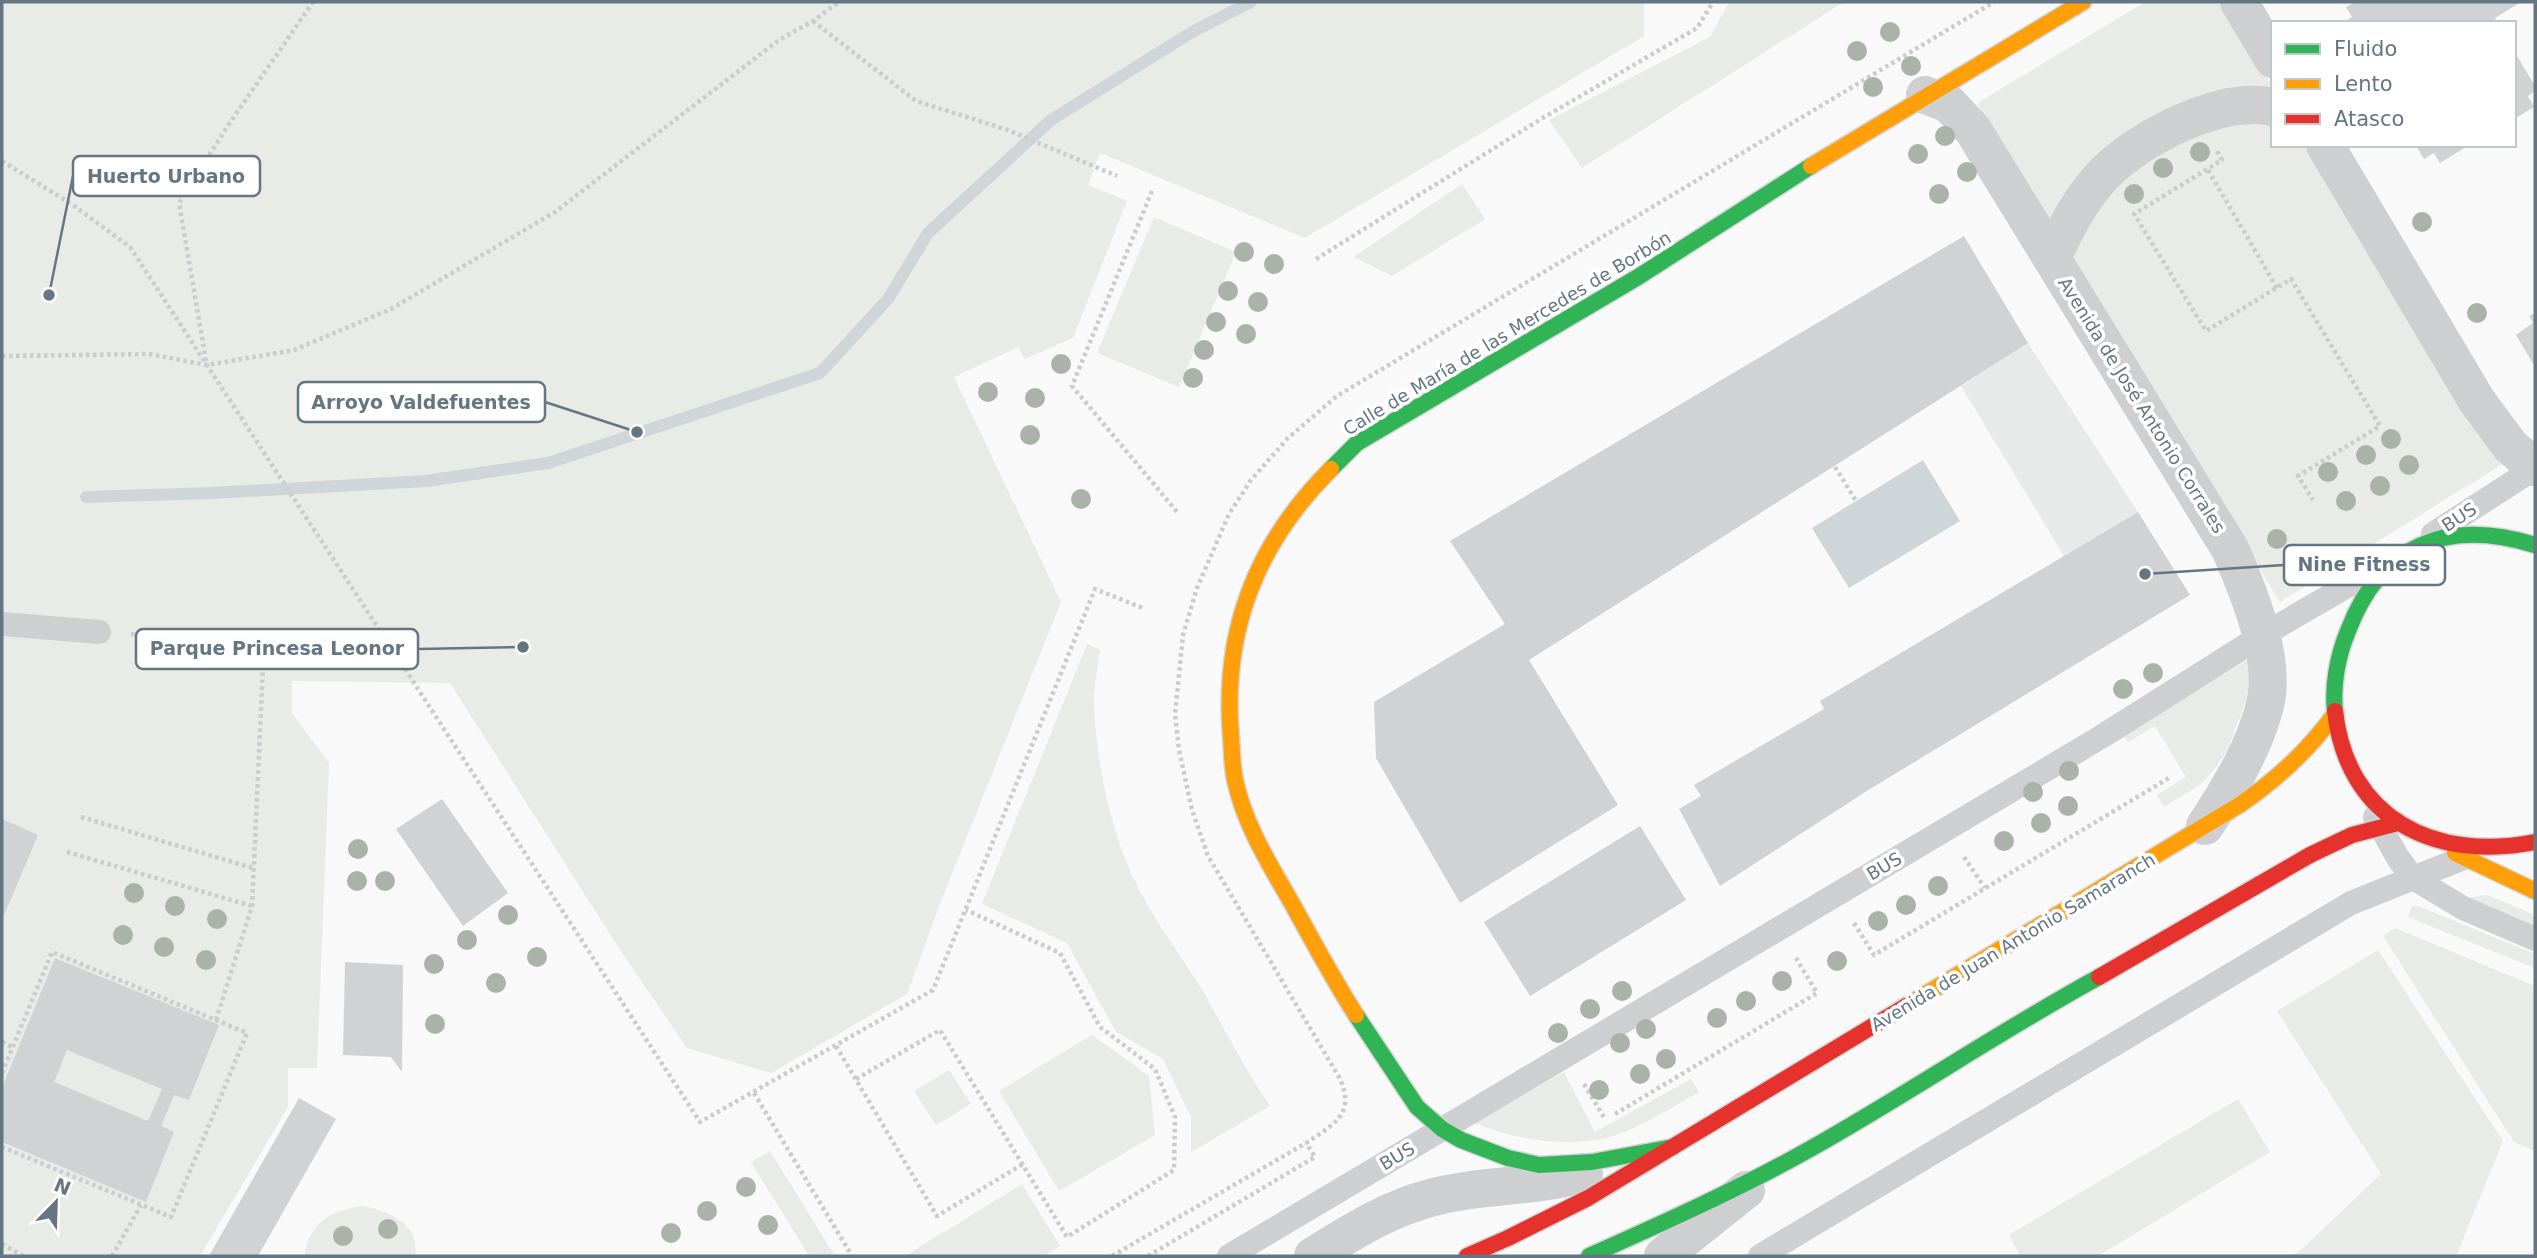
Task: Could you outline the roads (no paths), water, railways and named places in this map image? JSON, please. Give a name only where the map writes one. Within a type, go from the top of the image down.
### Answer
[{"type":"main road","name":"Calle de María de las Mercedes de Borbón","points":[[1673,1147],[1592,1162],[1539,1165],[1508,1158],[1461,1140],[1442,1129],[1411,1099],[1344,997],[1252,832],[1235,779],[1228,702],[1232,650],[1253,580],[1278,531],[1310,491],[1357,443],[1639,277],[1857,136],[2083,2]]},
{"type":"main road","points":[[2362,792],[2339,742],[2334,715],[2334,684],[2349,626],[2372,583],[2404,553],[2442,537],[2476,535],[2516,538],[2535,545]]},
{"type":"main road","name":"Avenida de Juan Antonio Samaranch","points":[[1467,1256],[1552,1219],[1598,1194],[2205,826],[2274,781],[2314,743],[2334,715]]},
{"type":"main road","points":[[1589,1256],[1809,1150],[2048,1005],[2310,855],[2352,835],[2389,825],[2462,848],[2535,891]]},
{"type":"main road","points":[[2432,839],[2474,854],[2535,842]]},
{"type":"street","points":[[2239,2],[2271,57]]},
{"type":"street","name":"Avenida de José Antonio Corrales","points":[[1925,95],[1949,104],[1973,130],[2230,549],[2250,594],[2267,669],[2266,704],[2249,749],[2205,826]]},
{"type":"street","name":"Avenida de José Antonio Corrales","points":[[2052,258],[2068,222],[2106,171],[2134,150],[2195,116],[2237,106],[2271,107]]},
{"type":"street","points":[[2326,147],[2477,401],[2511,447],[2535,467]]},
{"type":"street","name":"Avenida de Juan Antonio Samaranch","points":[[1313,1256],[1375,1218],[1436,1196],[1567,1178],[1673,1147]]},
{"type":"street","points":[[1663,1256],[1769,1171]]},
{"type":"lane","name":"BUS","points":[[1228,1256],[2101,737],[2261,636],[2404,553],[2535,467]]},
{"type":"lane","points":[[2,624],[99,632]]},
{"type":"lane","points":[[2362,792],[2389,825],[2398,858],[2413,878],[2463,908]]},
{"type":"lane","points":[[1760,1256],[2351,903],[2474,854]]},
{"type":"lane","points":[[2386,888],[2430,897],[2463,908],[2535,939]]},
{"type":"waterway","points":[[86,497],[426,481],[548,463],[820,373],[888,299],[928,233],[1051,120],[1192,32],[1251,2]]},
{"type":"place","name":"Huerto Urbano","points":[[49,295]]},
{"type":"place","name":"Arroyo Valdefuentes","points":[[637,432]]},
{"type":"place","name":"Nine Fitness","points":[[2145,574]]},
{"type":"place","name":"Parque Princesa Leonor","points":[[523,647]]}]
